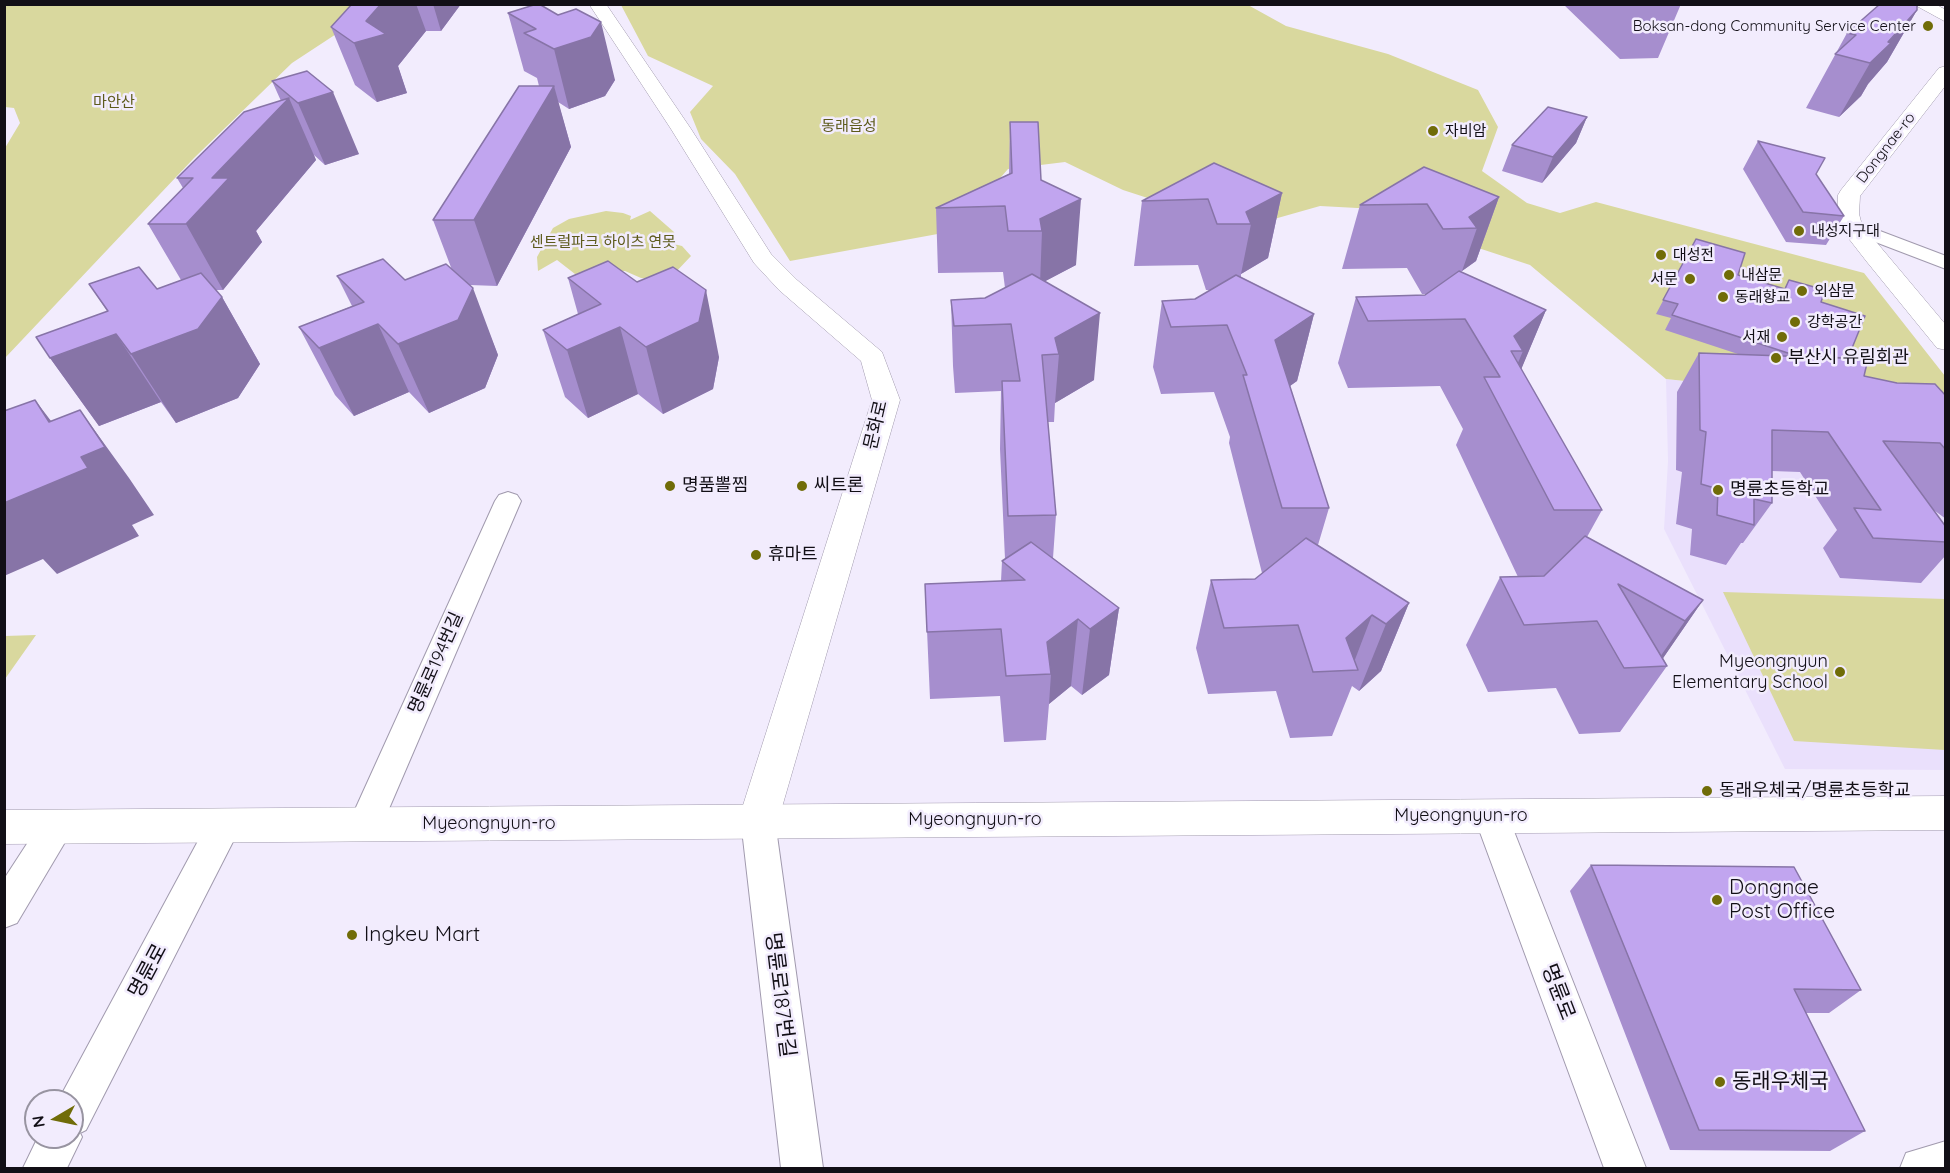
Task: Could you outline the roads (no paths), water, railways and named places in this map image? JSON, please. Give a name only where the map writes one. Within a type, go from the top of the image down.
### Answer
[{"type":"main road","name":"문화로","points":[[597,4],[681,129],[762,258],[788,285],[873,358],[886,400],[758,821]]},
{"type":"main road","points":[[1921,4],[1946,17]]},
{"type":"main road","name":"Dongnae-ro","points":[[1851,226],[1848,214],[1849,195],[1946,72]]},
{"type":"main road","points":[[1851,226],[1946,342]]},
{"type":"main road","name":"Myeongnyun-ro","points":[[4,827],[1946,813]]},
{"type":"street","points":[[1851,226],[1946,263]]},
{"type":"street","name":"명륜로194번길","points":[[365,825],[508,501]]},
{"type":"street","name":"명륜로","points":[[1491,816],[1625,1168]]},
{"type":"street","name":"명륜로187번길","points":[[758,821],[802,1168]]},
{"type":"street","name":"명륜로","points":[[84,1093],[224,826]]},
{"type":"street","points":[[4,911],[57,827]]},
{"type":"street","points":[[44,1168],[54,1149]]},
{"type":"street","points":[[1921,1168],[1946,1162]]},
{"type":"place","name":"Boksan-dong Community Service Center","points":[[1928,26]]},
{"type":"place","name":"자비암","points":[[1433,131]]},
{"type":"place","name":"내성지구대","points":[[1799,231]]},
{"type":"place","name":"대성전","points":[[1661,255]]},
{"type":"place","name":"내삼문","points":[[1729,275]]},
{"type":"place","name":"서문","points":[[1690,279]]},
{"type":"place","name":"외삼문","points":[[1802,291]]},
{"type":"place","name":"동래향교","points":[[1723,297]]},
{"type":"place","name":"강학공간","points":[[1795,322]]},
{"type":"place","name":"서재","points":[[1782,337]]},
{"type":"place","name":"부산시 유림회관","points":[[1776,358]]},
{"type":"place","name":"명품뽈찜","points":[[670,486]]},
{"type":"place","name":"씨트론","points":[[802,486]]},
{"type":"place","name":"명륜초등학교","points":[[1718,490]]},
{"type":"place","name":"휴마트","points":[[756,555]]},
{"type":"place","name":"Myeongnyun Elementary School","points":[[1840,672]]},
{"type":"place","name":"동래우체국/명륜초등학교","points":[[1707,791]]},
{"type":"place","name":"Dongnae Post Office","points":[[1717,900]]},
{"type":"place","name":"Ingkeu Mart","points":[[352,935]]},
{"type":"place","name":"동래우체국","points":[[1720,1082]]},
{"type":"park label","name":"마안산","points":[[114,102]]},
{"type":"park label","name":"동래읍성","points":[[849,126]]},
{"type":"park label","name":"센트럴파크 하이츠 연못","points":[[603,242]]}]
